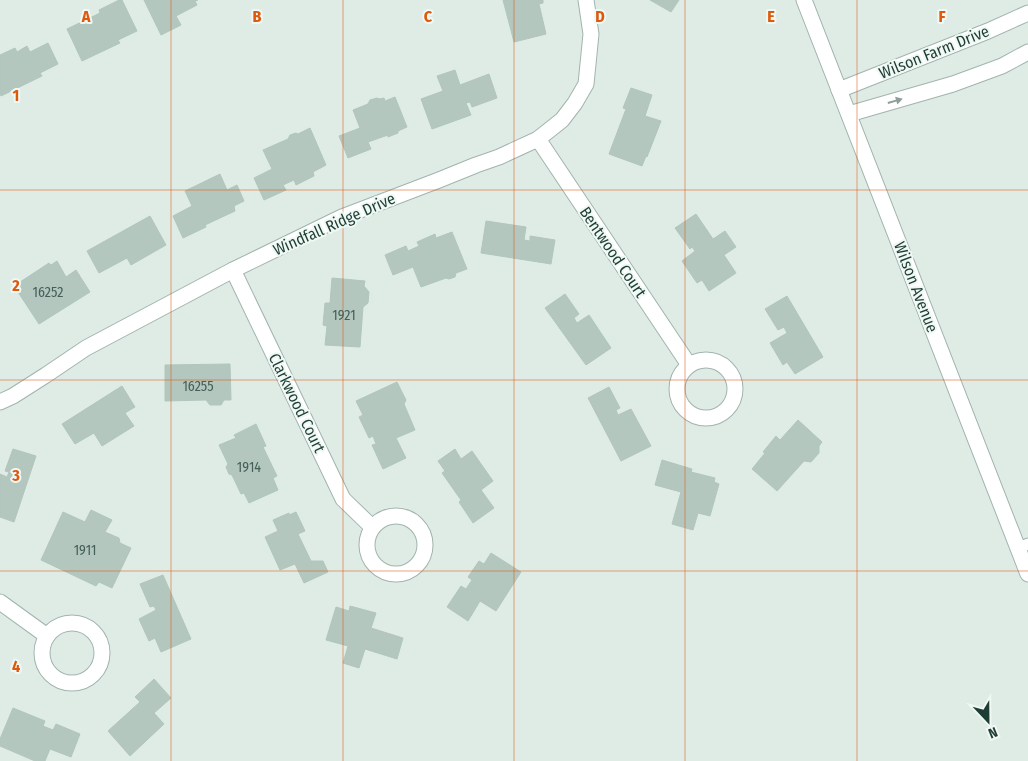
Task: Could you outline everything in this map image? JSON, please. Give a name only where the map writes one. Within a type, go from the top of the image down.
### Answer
[{"type":"street","name":"Windfall Ridge Drive","points":[[0,402],[13,396],[86,348],[233,270],[342,217],[499,157],[538,139],[562,120],[586,84],[591,34],[586,0]]},
{"type":"street","name":"Wilson Avenue","points":[[804,0],[1023,546],[1028,574]]},
{"type":"street","name":"Wilson Farm Drive","points":[[839,90],[988,31],[1028,13]]},
{"type":"street","name":"Wilson Farm Drive","points":[[849,114],[953,84],[1002,66],[1028,52]]},
{"type":"street","name":"Bentwood Court","points":[[538,139],[689,365]]},
{"type":"street","name":"Clarkwood Court","points":[[233,270],[343,500],[372,527]]},
{"type":"street","points":[[0,602],[48,636]]},
{"type":"building","points":[[122,0],[137,31],[118,40],[120,43],[82,61],[67,29],[100,13],[99,10]]},
{"type":"building","points":[[144,0],[198,0],[195,1],[197,5],[176,16],[181,25],[161,35]]},
{"type":"building","points":[[503,0],[543,0],[543,3],[539,4],[546,34],[514,42]]},
{"type":"building","points":[[650,0],[679,0],[671,12]]},
{"type":"building","points":[[48,43],[58,64],[40,73],[42,76],[1,96],[0,55],[15,48],[17,52],[27,46],[30,52]]},
{"type":"building","points":[[455,70],[460,85],[489,74],[497,98],[472,107],[470,102],[466,103],[471,115],[432,129],[421,99],[443,91],[437,76]]},
{"type":"building","points":[[631,88],[652,95],[645,116],[661,121],[642,166],[609,154],[626,109],[623,108]]},
{"type":"building","points":[[395,97],[407,127],[388,137],[388,135],[368,142],[371,149],[348,158],[339,136],[360,128],[353,110],[368,104],[370,100],[384,98],[385,101]]},
{"type":"building","points":[[310,128],[326,165],[313,172],[314,176],[296,185],[294,180],[283,185],[286,190],[264,200],[254,178],[272,169],[263,150],[288,139],[290,135],[298,134]]},
{"type":"building","points":[[220,174],[227,190],[237,185],[244,201],[234,206],[235,211],[183,238],[173,216],[192,206],[185,191]]},
{"type":"building","points":[[696,214],[713,239],[725,231],[736,247],[724,255],[736,273],[709,291],[702,280],[697,283],[682,261],[695,251],[692,247],[690,249],[675,228]]},
{"type":"building","points":[[150,216],[166,245],[131,265],[127,258],[99,273],[87,251]]},
{"type":"building","points":[[486,221],[526,227],[524,240],[530,241],[530,236],[555,240],[551,264],[481,253]]},
{"type":"building","points":[[452,232],[467,269],[456,273],[455,277],[446,278],[421,287],[413,267],[393,275],[385,255],[406,246],[408,251],[419,246],[417,242],[435,234],[436,238]]},
{"type":"building","points":[[57,261],[66,277],[76,270],[90,292],[39,324],[14,286],[49,263],[51,265]]},
{"type":"building","points":[[332,278],[365,281],[364,286],[369,292],[368,303],[363,307],[360,347],[325,345],[327,326],[323,325],[325,303],[330,303]]},
{"type":"building","points":[[565,294],[579,314],[574,318],[577,323],[589,315],[611,348],[586,365],[545,308]]},
{"type":"building","points":[[787,296],[823,357],[795,374],[787,362],[783,365],[770,343],[787,333],[784,327],[778,330],[765,309]]},
{"type":"building","points":[[230,364],[231,400],[224,400],[221,405],[210,405],[206,400],[165,401],[165,365]]},
{"type":"building","points":[[397,382],[406,400],[404,404],[415,430],[396,438],[406,458],[383,469],[372,445],[376,444],[373,436],[369,438],[359,417],[363,415],[356,401]]},
{"type":"building","points":[[122,386],[135,407],[125,413],[134,426],[102,446],[94,433],[75,444],[62,424]]},
{"type":"building","points":[[609,387],[620,408],[616,410],[618,415],[631,409],[651,446],[621,461],[588,398]]},
{"type":"building","points":[[798,420],[822,442],[819,446],[819,453],[811,462],[804,461],[777,491],[752,469],[776,436],[780,440]]},
{"type":"building","points":[[256,424],[266,446],[263,447],[277,476],[273,478],[278,490],[249,503],[244,493],[241,494],[232,475],[229,474],[226,467],[228,464],[219,445],[236,438],[234,435]]},
{"type":"building","points":[[13,449],[36,456],[14,522],[0,517],[0,474],[7,477],[9,472],[5,471]]},
{"type":"building","points":[[455,449],[461,459],[472,451],[493,481],[481,490],[494,508],[473,523],[459,502],[461,500],[442,473],[445,471],[438,461]]},
{"type":"building","points":[[662,460],[692,469],[691,472],[715,478],[714,482],[719,484],[710,516],[698,513],[693,530],[672,524],[681,492],[655,485]]},
{"type":"building","points":[[91,510],[112,520],[105,532],[119,538],[120,543],[131,548],[112,588],[99,582],[96,586],[41,560],[63,512],[85,522]]},
{"type":"building","points":[[296,512],[305,531],[298,534],[311,561],[323,561],[328,572],[304,583],[295,564],[280,570],[265,537],[278,531],[273,520]]},
{"type":"building","points":[[491,553],[521,572],[496,611],[480,601],[468,621],[447,607],[461,586],[466,589],[472,580],[468,577],[479,561],[484,564]]},
{"type":"building","points":[[163,575],[191,639],[161,652],[155,638],[149,641],[139,619],[156,610],[154,606],[150,607],[140,584]]},
{"type":"building","points":[[350,606],[376,613],[371,628],[403,638],[397,659],[365,649],[359,668],[343,663],[348,646],[326,640],[336,607],[349,611]]},
{"type":"building","points":[[154,679],[171,698],[154,713],[164,724],[130,756],[108,731],[140,702],[135,697]]},
{"type":"building","points":[[13,708],[45,721],[43,726],[53,730],[56,724],[80,734],[71,757],[50,749],[45,761],[35,761],[0,746],[0,739]]}]
